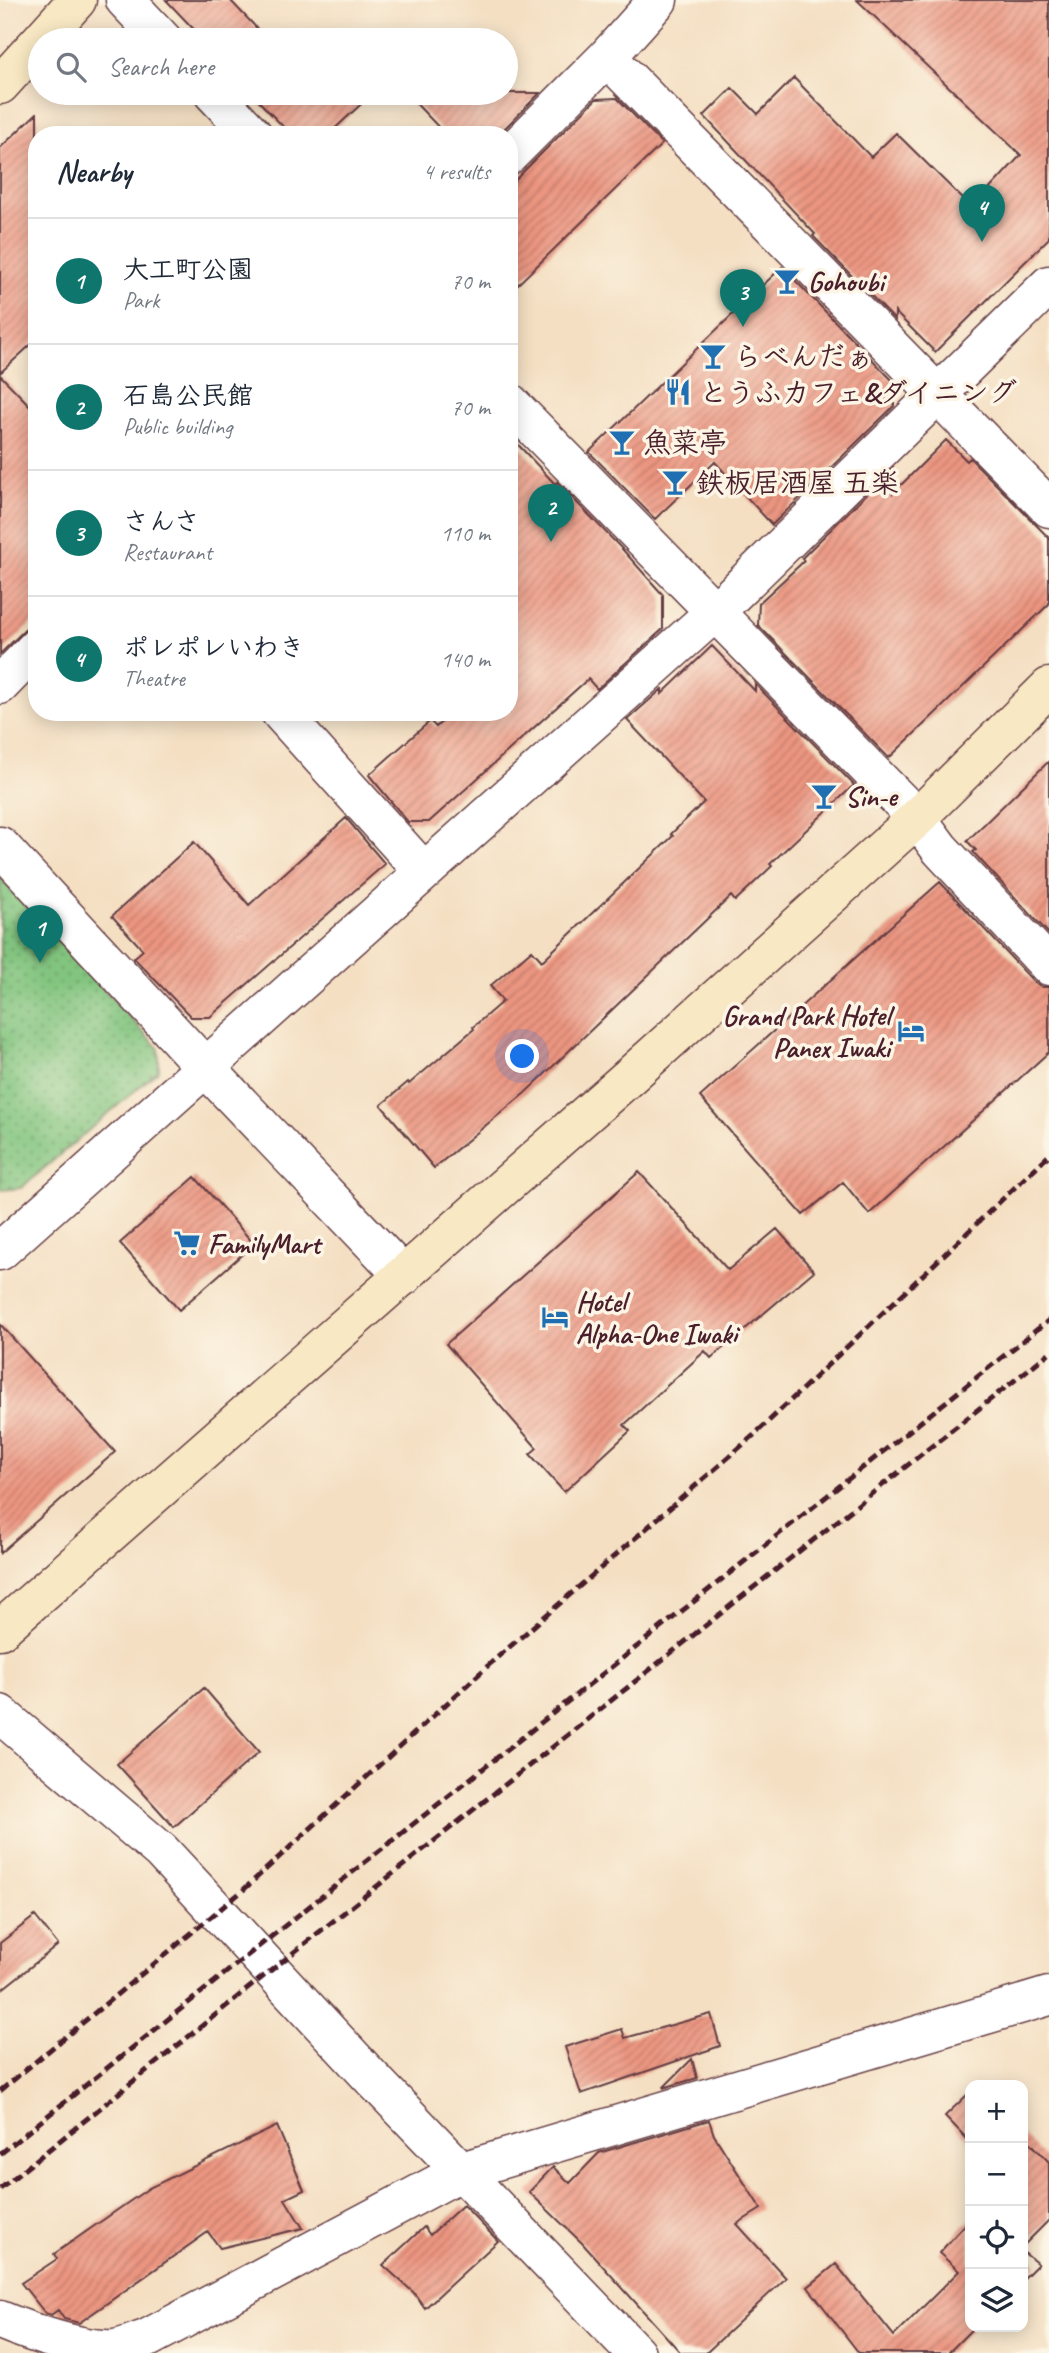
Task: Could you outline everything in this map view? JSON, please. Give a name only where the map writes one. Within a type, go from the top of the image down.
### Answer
[{"type":"street","points":[[51,28],[77,0]]},
{"type":"street","points":[[125,0],[152,28]]},
{"type":"street","points":[[518,146],[607,57],[658,0]]},
{"type":"street","points":[[0,85],[28,54]]},
{"type":"street","points":[[607,57],[1049,508]]},
{"type":"street","points":[[224,105],[244,126]]},
{"type":"street","points":[[6,1232],[204,1066],[715,612],[1049,285]]},
{"type":"street","points":[[518,411],[917,818],[940,849],[1049,966]]},
{"type":"street","points":[[0,685],[28,656]]},
{"type":"street","points":[[0,1630],[404,1276],[917,818],[1049,687]]},
{"type":"street","points":[[288,721],[424,872]]},
{"type":"street","points":[[0,846],[404,1276]]},
{"type":"street","points":[[0,1714],[161,1851],[367,2073],[636,2353]]},
{"type":"street","points":[[0,2320],[30,2332],[115,2351],[146,2339],[462,2171],[1049,1996]]},
{"type":"green space","points":[[0,877],[159,1049],[159,1070],[21,1188],[2,1190],[0,1188]]},
{"type":"building","points":[[166,0],[230,0],[257,28],[193,28]]},
{"type":"building","points":[[857,0],[1049,0],[1049,238],[935,352],[895,312],[895,320],[813,236],[815,234],[704,116],[732,88],[758,114],[794,78],[871,157],[896,133],[972,208],[1021,155]]},
{"type":"building","points":[[518,93],[540,93],[507,126],[437,126],[417,105],[518,105]]},
{"type":"building","points":[[617,98],[662,144],[518,284],[518,177],[596,99]]},
{"type":"building","points":[[262,105],[360,105],[338,126],[282,126]]},
{"type":"building","points":[[37,113],[37,126],[28,126],[28,347],[0,373],[0,148]]},
{"type":"building","points":[[782,267],[894,382],[894,406],[772,525],[715,462],[655,519],[589,452]]},
{"type":"building","points":[[0,375],[28,404],[28,627],[0,654]]},
{"type":"building","points":[[946,440],[967,461],[970,458],[1049,538],[1049,604],[889,758],[758,625],[759,603],[804,561],[802,558],[893,468],[893,493]]},
{"type":"building","points":[[518,445],[623,550],[663,595],[663,629],[597,689],[588,679],[429,822],[408,822],[369,775],[430,721],[436,727],[442,721],[518,721]]},
{"type":"building","points":[[712,646],[755,691],[755,684],[854,785],[735,901],[731,896],[525,1093],[434,1168],[381,1105],[474,1029],[473,1027],[503,1001],[490,986],[532,950],[542,961],[673,836],[671,834],[704,802],[627,720],[662,689],[662,694]]},
{"type":"building","points":[[1049,761],[1049,934],[973,852],[976,850],[967,841]]},
{"type":"building","points":[[346,818],[385,864],[210,1017],[191,1017],[134,958],[143,950],[112,916],[194,842],[249,905]]},
{"type":"building","name":"Grand Park Hotel Panex Iwaki","points":[[940,882],[1033,981],[1042,987],[1049,987],[1049,1052],[869,1214],[843,1182],[803,1215],[700,1097]]},
{"type":"building","points":[[639,1172],[728,1270],[777,1229],[814,1271],[711,1358],[705,1351],[624,1425],[630,1431],[564,1492],[530,1454],[537,1448],[446,1344]]},
{"type":"building","name":"FamilyMart","points":[[195,1177],[254,1244],[179,1310],[120,1243]]},
{"type":"building","points":[[0,1324],[115,1452],[0,1553]]},
{"type":"building","points":[[204,1688],[259,1752],[174,1827],[117,1764]]},
{"type":"building","points":[[35,1916],[58,1945],[0,1991],[0,1943]]},
{"type":"building","points":[[711,2014],[720,2046],[581,2094],[565,2047],[622,2029],[625,2038]]},
{"type":"building","points":[[692,2059],[697,2078],[663,2088]]},
{"type":"building","points":[[965,2097],[965,2137],[945,2116]]},
{"type":"building","points":[[709,2120],[714,2135],[761,2209],[737,2224],[786,2278],[706,2353],[681,2353],[582,2243],[529,2192],[553,2167],[570,2183],[599,2153]]},
{"type":"building","points":[[277,2126],[304,2190],[285,2199],[303,2228],[220,2248],[208,2232],[79,2323],[64,2319],[58,2310],[51,2315],[45,2313],[21,2283],[57,2259],[54,2254],[149,2188]]},
{"type":"building","points":[[1028,2140],[1049,2162],[1049,2220],[1028,2241]]},
{"type":"building","points":[[463,2205],[498,2241],[425,2308],[413,2292],[383,2265],[424,2227],[430,2235]]},
{"type":"building","points":[[965,2224],[965,2332],[969,2332],[948,2353],[859,2353],[808,2287],[836,2264],[894,2336],[959,2271],[939,2253]]},
{"type":"building","points":[[1028,2256],[1038,2264],[1028,2274]]},
{"type":"railway","points":[[0,2091],[241,1892],[491,1663],[753,1436],[1049,1155]]},
{"type":"railway","points":[[0,2154],[1049,1320]]},
{"type":"railway","points":[[0,2189],[240,1995],[1049,1353]]},
{"type":"place","name":"ポレポレいわき","points":[[982,242]]},
{"type":"place","name":"Gohoubi","points":[[787,281]]},
{"type":"place","name":"さんさ","points":[[743,327]]},
{"type":"place","name":"らべんだぁ","points":[[713,356]]},
{"type":"place","name":"とうふカフェ&ダイニング","points":[[678,392]]},
{"type":"place","name":"魚菜亭","points":[[622,442]]},
{"type":"place","name":"鉄板居酒屋 五楽","points":[[675,482]]},
{"type":"place","name":"石島公民館","points":[[551,542]]},
{"type":"place","name":"Sin-e","points":[[824,796]]},
{"type":"place","name":"大工町公園","points":[[40,963]]},
{"type":"place","name":"Grand Park Hotel Panex Iwaki","points":[[911,1031]]},
{"type":"place","name":"FamilyMart","points":[[187,1243]]},
{"type":"place","name":"Hotel Alpha-One Iwaki","points":[[555,1317]]}]
